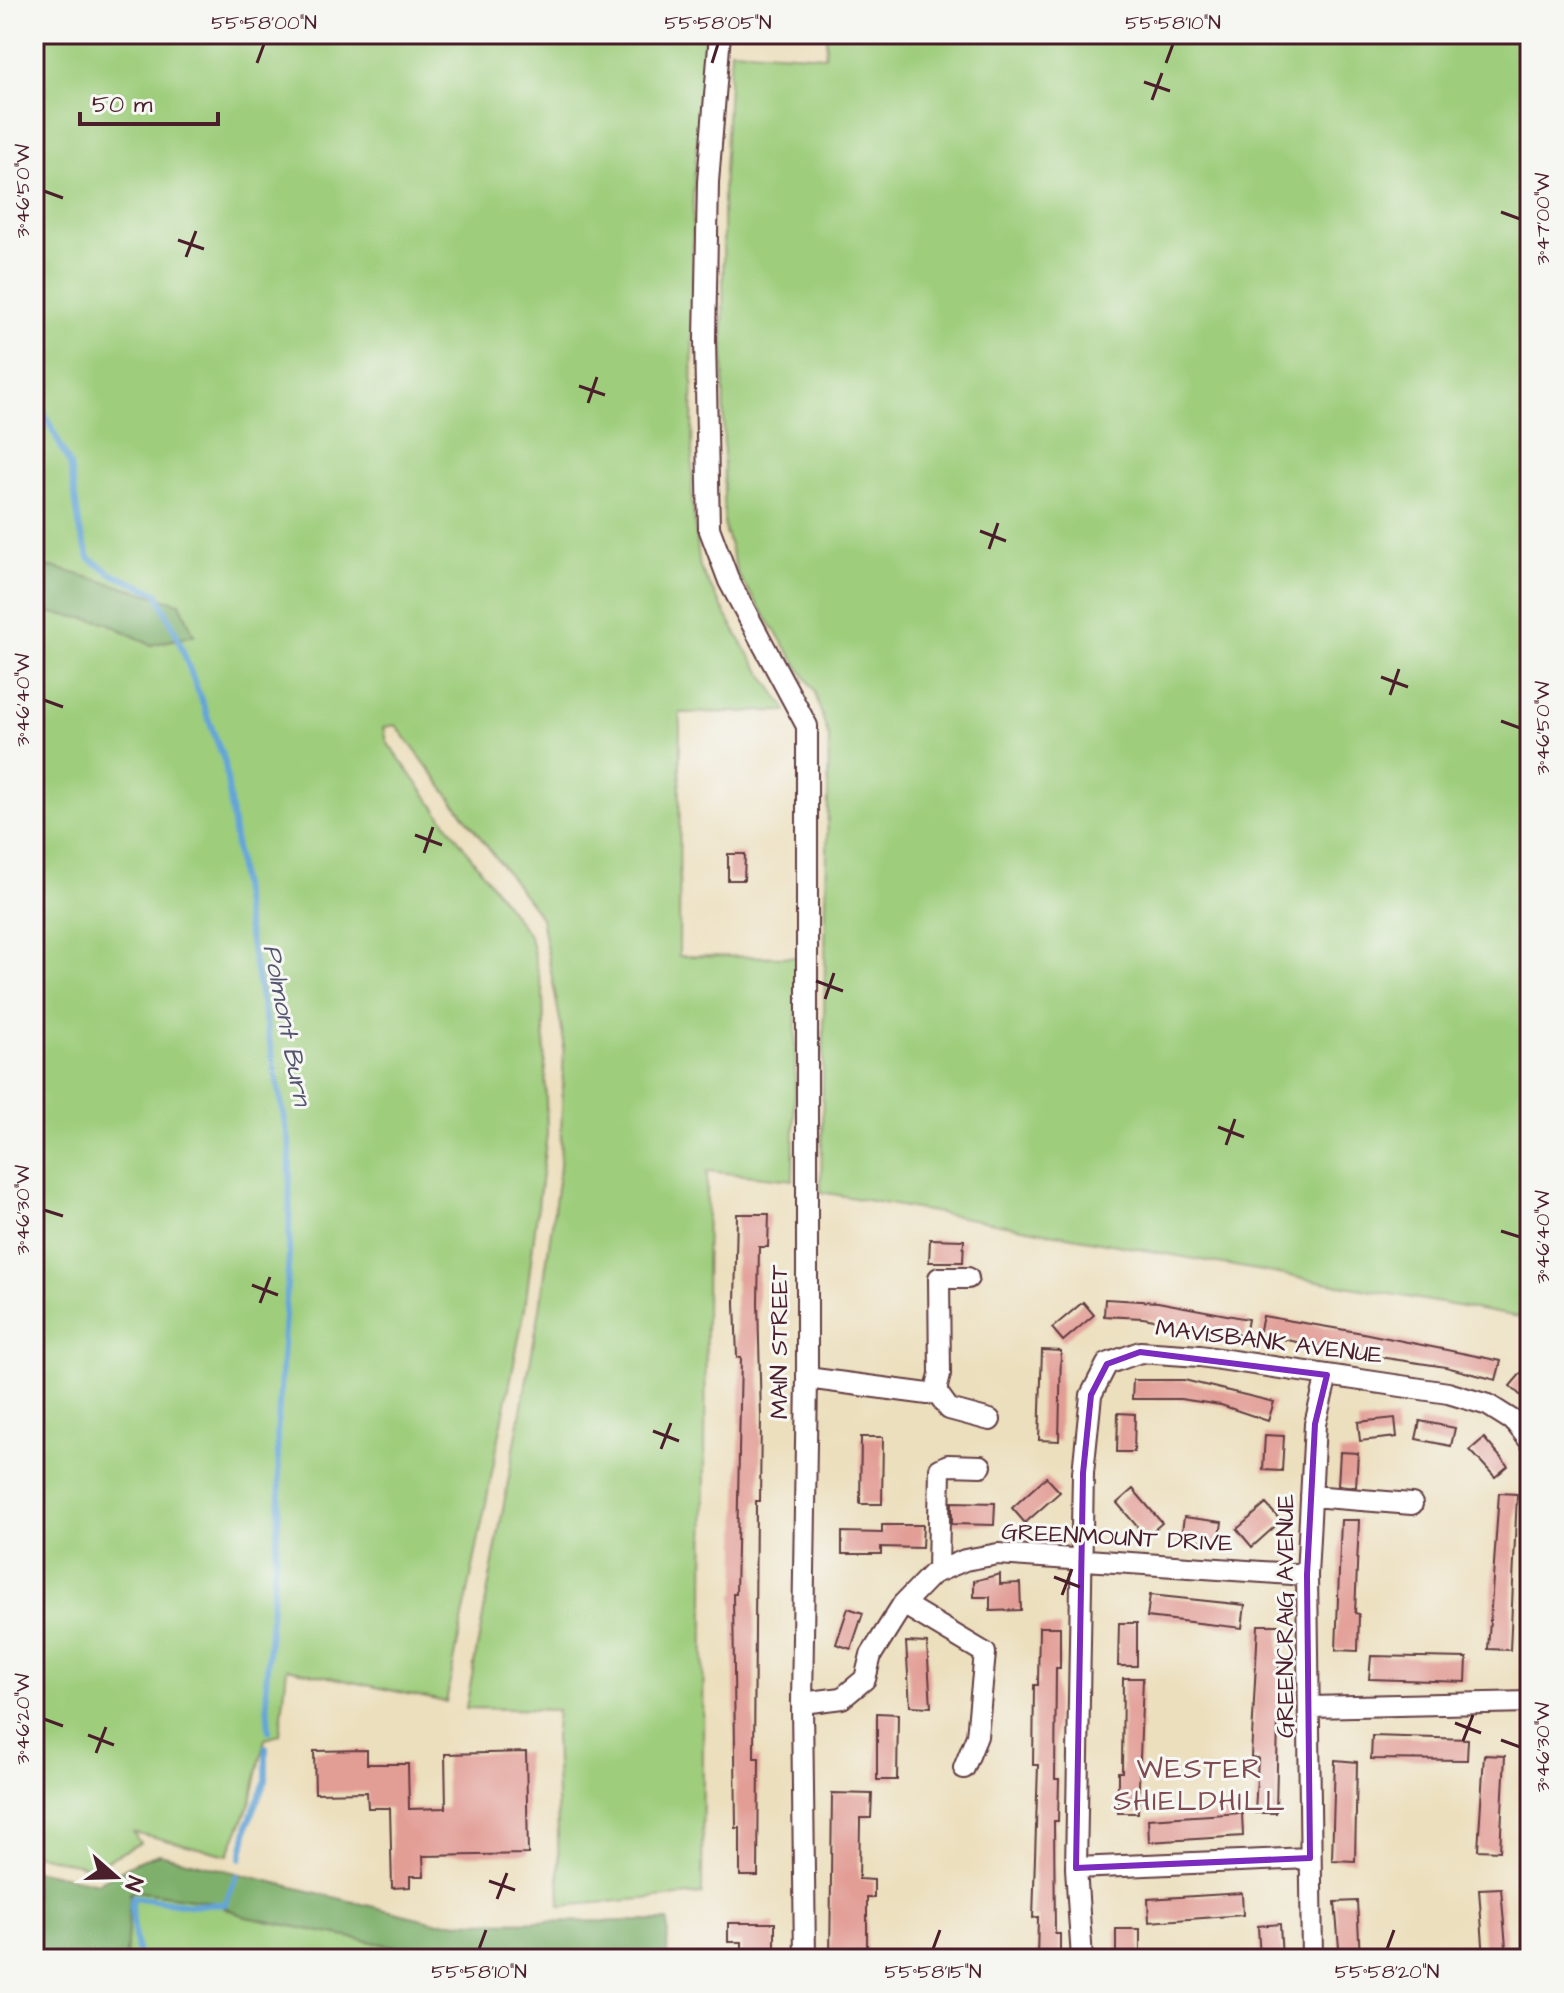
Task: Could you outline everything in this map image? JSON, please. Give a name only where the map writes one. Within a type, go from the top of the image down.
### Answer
[{"type":"street","name":"MAIN STREET","points":[[720,34],[708,182],[705,340],[709,528],[729,581],[807,726],[807,1378],[802,1703],[805,1959]]},
{"type":"street","points":[[968,1278],[939,1278],[940,1374],[936,1391],[949,1409],[990,1420]]},
{"type":"street","name":"MAVISBANK AVENUE","points":[[1082,1959],[1076,1868],[1083,1473],[1091,1395],[1107,1364],[1140,1352],[1200,1356],[1448,1393],[1488,1405],[1515,1422],[1530,1441]]},
{"type":"street","name":"GREENCRAIG AVENUE","points":[[1312,1959],[1307,1575],[1315,1424],[1327,1375]]},
{"type":"street","points":[[807,1378],[928,1394],[936,1391]]},
{"type":"street","points":[[938,1571],[940,1469],[948,1465],[981,1466]]},
{"type":"street","points":[[1311,1496],[1412,1504]]},
{"type":"street","name":"GREENMOUNT DRIVE","points":[[802,1703],[842,1698],[865,1679],[871,1655],[903,1604],[938,1571],[965,1560],[998,1554],[1307,1575]]},
{"type":"street","points":[[903,1604],[985,1653],[977,1736],[964,1768]]},
{"type":"street","points":[[1311,1707],[1530,1702]]},
{"type":"street","points":[[1076,1868],[1310,1858]]},
{"type":"highlighted area","points":[[1140,1352],[1327,1375],[1315,1424],[1307,1575],[1310,1858],[1076,1868],[1083,1473],[1091,1395],[1107,1364]]},
{"type":"green space","points":[[34,34],[705,34],[693,198],[692,501],[700,568],[743,645],[787,711],[680,713],[679,956],[797,957],[793,1180],[707,1171],[702,1894],[560,1906],[557,1710],[466,1708],[540,1309],[560,1167],[564,1042],[541,918],[396,725],[384,727],[387,742],[530,937],[543,993],[547,1134],[525,1308],[446,1702],[287,1668],[280,1735],[265,1739],[251,1801],[228,1855],[133,1832],[140,1843],[92,1868],[34,1854],[34,610],[106,622],[151,645],[194,635],[52,567],[34,566]]},
{"type":"green space","points":[[827,34],[1530,34],[1530,1319],[821,1192],[829,738],[814,690],[738,575],[724,525],[723,189],[731,50],[825,56]]},
{"type":"green space","points":[[34,566],[52,567],[180,603],[194,635],[151,645],[106,622],[34,610]]},
{"type":"green space","points":[[159,1854],[435,1922],[668,1921],[667,1959],[425,1959],[403,1948],[246,1917],[213,1902],[135,1891],[130,1893],[126,1959],[34,1959],[34,1870],[98,1883],[136,1862]]},
{"type":"green space","points":[[135,1891],[213,1902],[246,1917],[403,1948],[425,1959],[126,1959],[130,1893]]},
{"type":"building","points":[[728,854],[745,854],[744,880],[728,880]]},
{"type":"building","points":[[737,1214],[769,1214],[768,1247],[759,1247],[758,1303],[761,1416],[760,1501],[756,1501],[754,1758],[759,1758],[758,1876],[740,1876],[740,1828],[736,1828],[733,1594],[736,1594],[741,1357],[737,1357],[735,1303]]},
{"type":"building","points":[[930,1239],[964,1240],[963,1262],[929,1262]]},
{"type":"building","points":[[1105,1299],[1158,1302],[1248,1319],[1245,1336],[1143,1318],[1104,1316]]},
{"type":"building","points":[[1083,1302],[1094,1315],[1063,1341],[1052,1328]]},
{"type":"building","points":[[1263,1316],[1501,1361],[1496,1380],[1446,1367],[1345,1352],[1259,1334]]},
{"type":"building","points":[[1042,1350],[1061,1351],[1059,1441],[1039,1440]]},
{"type":"building","points":[[1522,1372],[1530,1379],[1530,1404],[1510,1386]]},
{"type":"building","points":[[1133,1380],[1184,1380],[1274,1402],[1268,1421],[1221,1405],[1180,1399],[1132,1399]]},
{"type":"building","points":[[1118,1413],[1135,1414],[1134,1452],[1117,1452]]},
{"type":"building","points":[[1395,1418],[1397,1437],[1360,1441],[1358,1422]]},
{"type":"building","points":[[1420,1421],[1455,1428],[1451,1446],[1416,1439]]},
{"type":"building","points":[[1265,1435],[1284,1436],[1282,1471],[1263,1470]]},
{"type":"building","points":[[861,1437],[883,1437],[882,1504],[860,1504]]},
{"type":"building","points":[[1484,1438],[1508,1466],[1495,1477],[1470,1450]]},
{"type":"building","points":[[1340,1452],[1358,1453],[1356,1487],[1338,1485]]},
{"type":"building","points":[[1046,1477],[1060,1492],[1025,1523],[1012,1508]]},
{"type":"building","points":[[1133,1489],[1162,1523],[1146,1537],[1117,1503]]},
{"type":"building","points":[[1499,1493],[1517,1494],[1510,1650],[1488,1649]]},
{"type":"building","points":[[952,1502],[995,1503],[994,1525],[952,1524]]},
{"type":"building","points":[[1266,1504],[1281,1521],[1252,1547],[1237,1529]]},
{"type":"building","points":[[1184,1517],[1222,1522],[1219,1543],[1181,1538]]},
{"type":"building","points":[[1341,1520],[1359,1520],[1355,1613],[1359,1614],[1358,1651],[1336,1650]]},
{"type":"building","points":[[882,1525],[923,1525],[922,1548],[881,1547],[881,1554],[842,1554],[842,1532],[882,1533]]},
{"type":"building","points":[[1000,1574],[1000,1584],[1020,1583],[1021,1610],[990,1611],[990,1597],[974,1597],[974,1581]]},
{"type":"building","points":[[1150,1595],[1245,1605],[1242,1628],[1147,1617]]},
{"type":"building","points":[[848,1608],[863,1613],[851,1649],[836,1644]]},
{"type":"building","points":[[1119,1623],[1137,1623],[1137,1666],[1118,1666]]},
{"type":"building","points":[[1258,1625],[1280,1625],[1276,1813],[1255,1813],[1258,1758],[1251,1757]]},
{"type":"building","points":[[1039,1627],[1060,1627],[1060,1668],[1056,1668],[1055,1779],[1059,1779],[1058,1821],[1054,1821],[1055,1934],[1060,1934],[1060,1959],[1037,1959],[1038,1917],[1033,1918],[1038,1765],[1033,1765],[1034,1685],[1038,1685]]},
{"type":"building","points":[[906,1642],[927,1643],[931,1707],[910,1706]]},
{"type":"building","points":[[1371,1656],[1467,1658],[1466,1682],[1369,1679]]},
{"type":"building","points":[[1123,1678],[1143,1678],[1138,1813],[1118,1813],[1118,1772],[1122,1772]]},
{"type":"building","points":[[877,1713],[898,1714],[897,1780],[877,1780]]},
{"type":"building","points":[[1372,1736],[1468,1739],[1467,1760],[1371,1759]]},
{"type":"building","points":[[367,1750],[367,1764],[408,1764],[409,1809],[446,1808],[445,1754],[526,1752],[528,1854],[423,1856],[424,1876],[410,1876],[410,1887],[392,1888],[390,1808],[368,1808],[367,1792],[315,1793],[314,1751]]},
{"type":"building","points":[[1484,1755],[1505,1756],[1500,1851],[1478,1850]]},
{"type":"building","points":[[1335,1760],[1357,1762],[1355,1861],[1332,1860]]},
{"type":"building","points":[[832,1793],[872,1794],[871,1818],[860,1818],[859,1879],[874,1880],[874,1898],[867,1898],[867,1959],[830,1959]]},
{"type":"building","points":[[1242,1813],[1243,1836],[1149,1842],[1148,1819]]},
{"type":"building","points":[[1501,1888],[1507,1959],[1484,1959],[1479,1889]]},
{"type":"building","points":[[1242,1893],[1243,1915],[1149,1922],[1148,1899]]},
{"type":"building","points":[[1357,1901],[1360,1959],[1340,1959],[1335,1902]]},
{"type":"building","points":[[728,1923],[775,1923],[775,1959],[742,1959],[742,1942],[728,1942]]},
{"type":"building","points":[[1280,1924],[1282,1959],[1260,1959],[1258,1926]]},
{"type":"building","points":[[1116,1929],[1140,1929],[1140,1959],[1116,1959]]},
{"type":"waterway","name":"Polmont Burn","points":[[34,392],[70,465],[80,530],[89,558],[112,574],[157,593],[176,633],[225,763],[245,915],[290,1147],[289,1254],[277,1435],[280,1494],[266,1683],[269,1731]]},
{"type":"waterway","name":"Polmont Burn","points":[[241,1858],[248,1824],[266,1780],[266,1747]]},
{"type":"waterway","name":"Polmont Burn","points":[[138,1959],[133,1897],[189,1905],[225,1904],[237,1876]]},
{"type":"district","name":"WESTER SHIELDHILL","points":[[1200,1785]]}]
